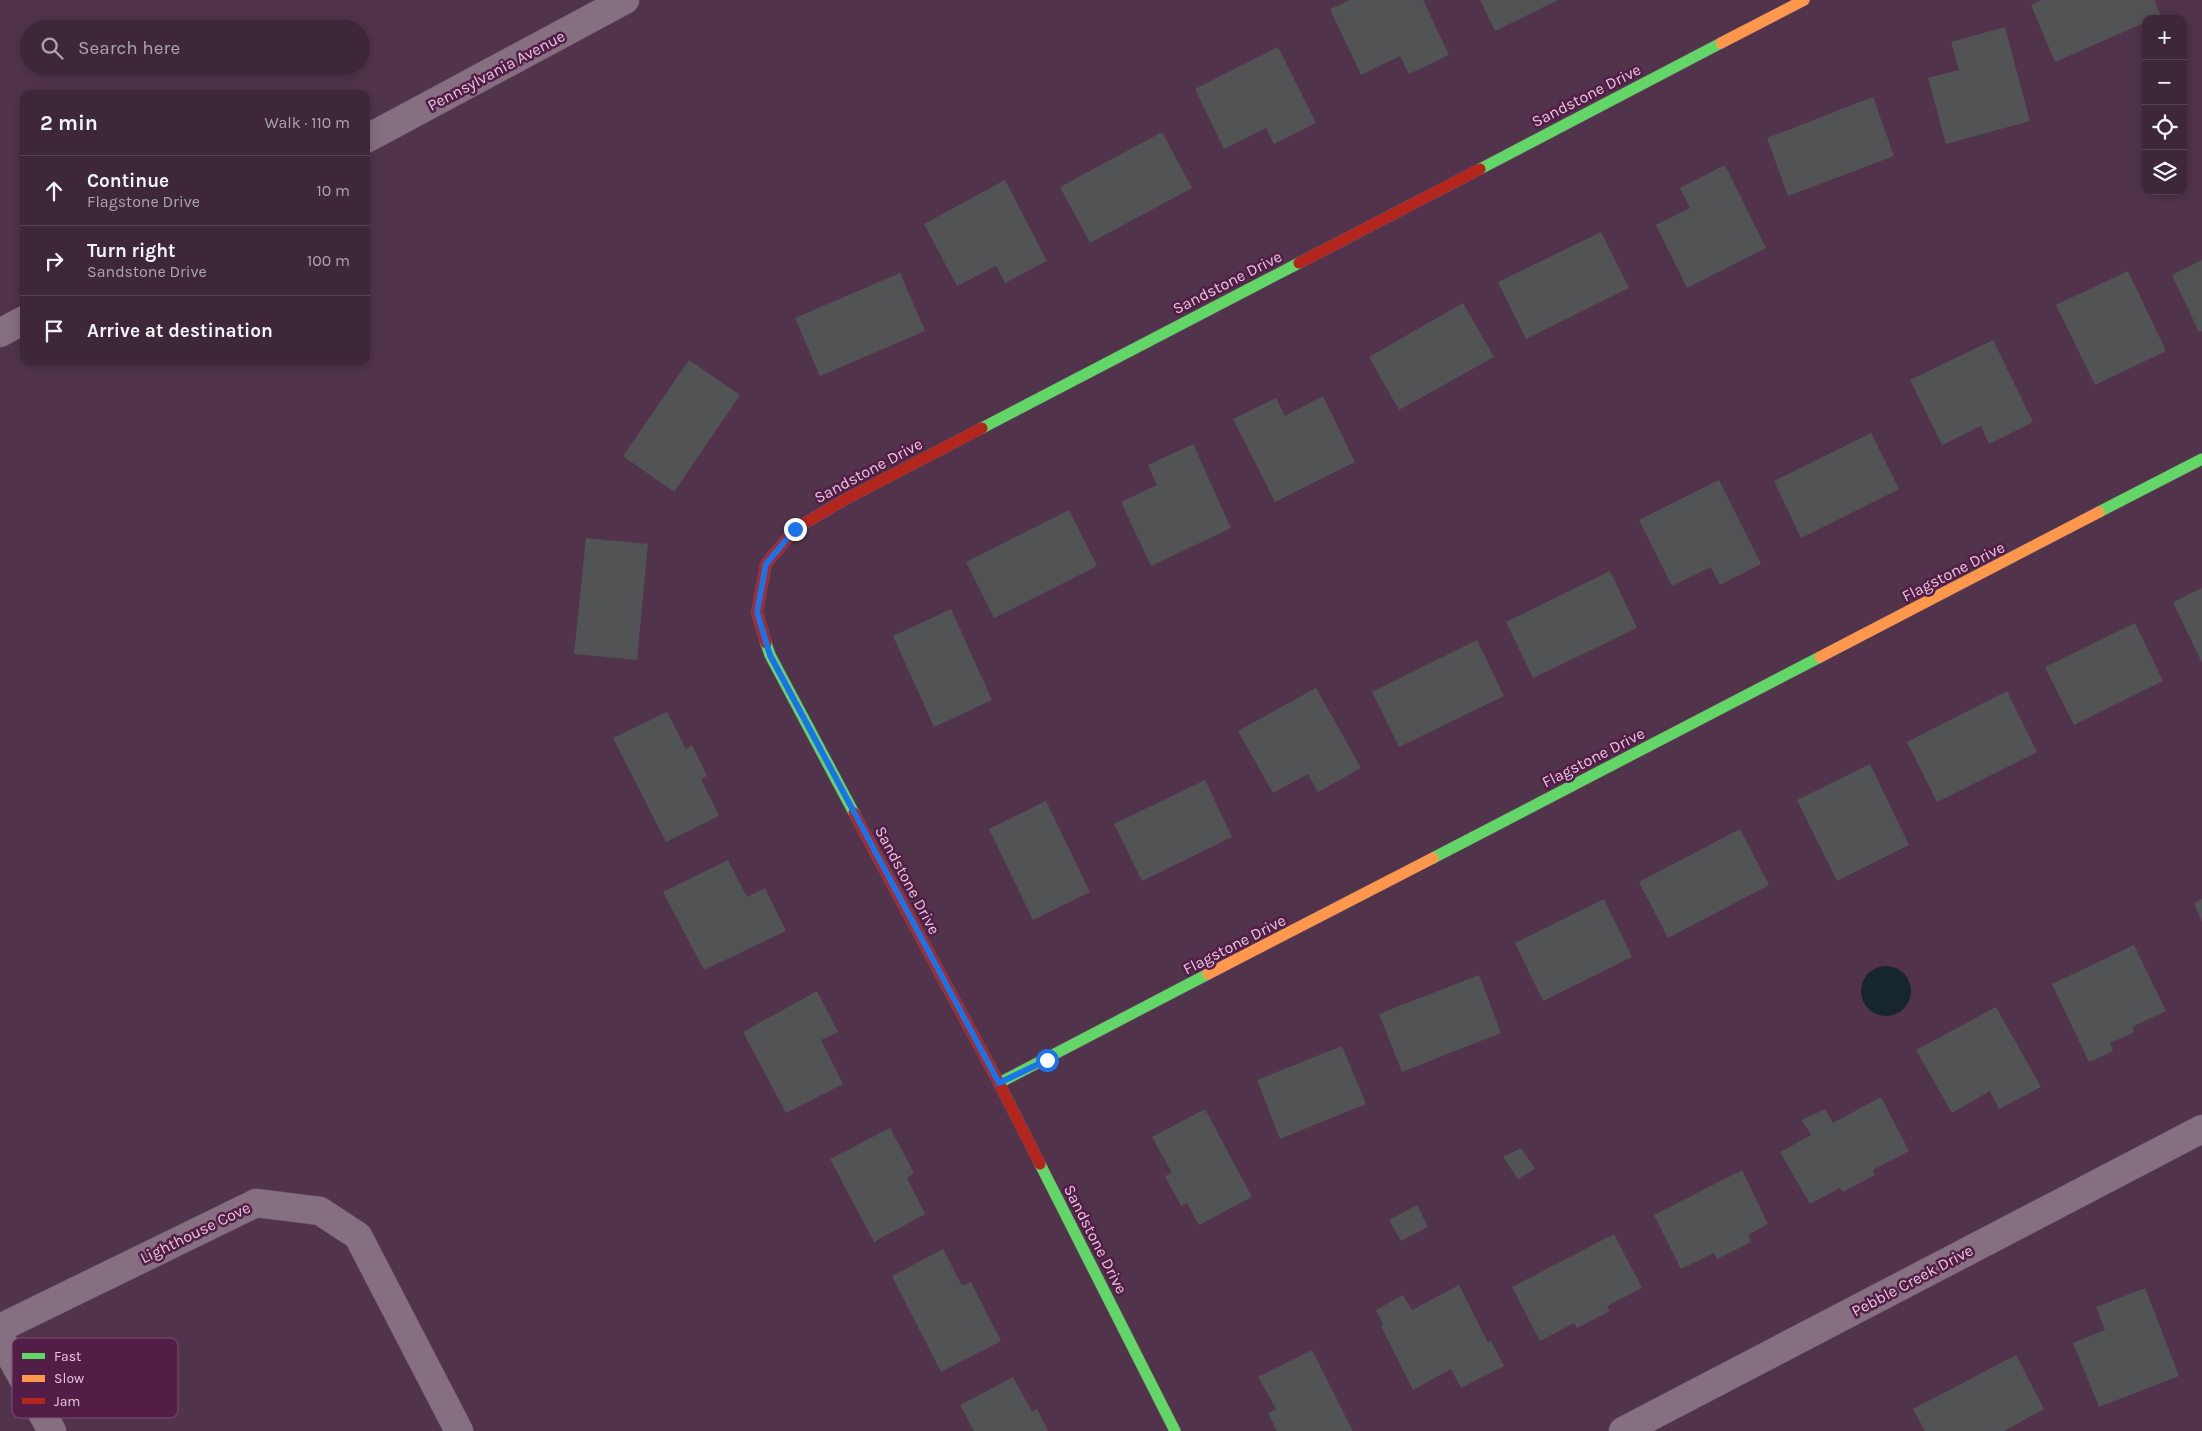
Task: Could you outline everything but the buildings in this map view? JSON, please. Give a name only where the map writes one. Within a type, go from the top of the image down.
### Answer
[{"type":"street","name":"Pennsylvania Avenue","points":[[370,137],[625,0]]},
{"type":"street","name":"Sandstone Drive","points":[[1175,1431],[999,1083],[770,655],[757,612],[766,564],[795,529],[844,500],[1804,0]]},
{"type":"street","points":[[0,333],[20,322]]},
{"type":"street","name":"Flagstone Drive","points":[[999,1083],[2202,460]]},
{"type":"street","name":"Pebble Creek Drive","points":[[1623,1431],[2202,1129]]},
{"type":"street","name":"Lighthouse Cove","points":[[0,1328],[256,1203],[320,1210],[358,1236],[460,1431]]},
{"type":"street","points":[[0,1337],[12,1359]]},
{"type":"street","points":[[45,1418],[52,1431]]},
{"type":"shaded area","points":[[1881,966],[1891,966],[1904,973],[1911,986],[1911,996],[1904,1009],[1891,1016],[1881,1016],[1872,1012],[1865,1005],[1861,996],[1861,986],[1865,977],[1872,970]]},
{"type":"traffic: fast","points":[[1480,169],[1721,43]]},
{"type":"traffic: fast","points":[[982,428],[1299,263]]},
{"type":"traffic: fast","points":[[2099,512],[2202,459]]},
{"type":"traffic: fast","points":[[766,643],[770,655],[854,813]]},
{"type":"traffic: fast","points":[[1433,858],[1820,657]]},
{"type":"traffic: fast","points":[[999,1083],[1208,974]]},
{"type":"traffic: fast","points":[[1040,1164],[1175,1431]]},
{"type":"traffic: slow","points":[[1721,43],[1804,0]]},
{"type":"traffic: slow","points":[[1820,657],[2099,512]]},
{"type":"traffic: slow","points":[[1208,974],[1433,858]]},
{"type":"traffic: jam","points":[[1299,263],[1480,169]]},
{"type":"traffic: jam","points":[[766,643],[757,612],[766,564],[795,529],[844,500],[982,428]]},
{"type":"traffic: jam","points":[[854,813],[999,1083],[1040,1164]]},
{"type":"route","points":[[795,529],[766,564],[757,612],[770,655],[999,1083],[1047,1060]]}]
